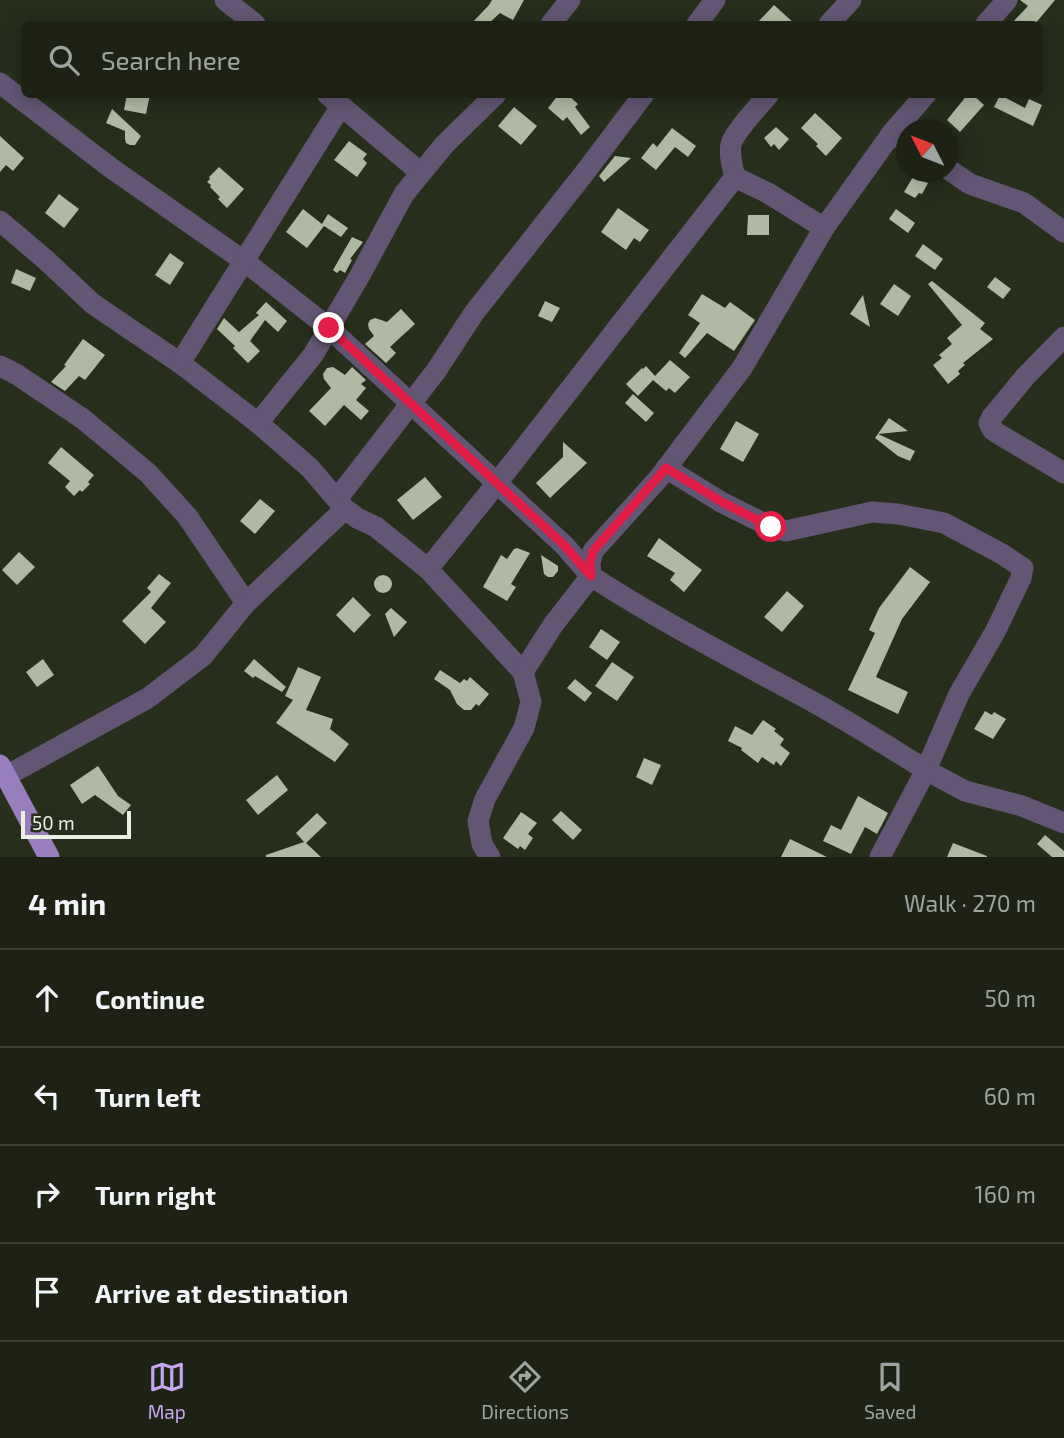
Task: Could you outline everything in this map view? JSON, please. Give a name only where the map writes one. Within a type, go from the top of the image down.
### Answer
[{"type":"main road","points":[[3,770],[49,857]]},
{"type":"street","points":[[225,0],[251,21]]},
{"type":"street","points":[[553,21],[570,0]]},
{"type":"street","points":[[699,21],[714,0]]},
{"type":"street","points":[[833,21],[851,0]]},
{"type":"street","points":[[989,21],[1007,0]]},
{"type":"street","points":[[0,83],[111,167],[244,261],[329,328],[564,545],[591,576],[625,598],[819,705],[965,791],[1022,806],[1064,822]]},
{"type":"street","points":[[258,423],[313,355],[404,194],[444,145],[492,98]]},
{"type":"street","points":[[3,770],[148,698],[203,656],[246,603],[341,504],[474,313],[641,98]]},
{"type":"street","points":[[766,98],[732,142],[730,162],[735,177],[768,193],[824,228]]},
{"type":"street","points":[[911,119],[924,98]]},
{"type":"street","points":[[180,363],[244,261],[334,100],[421,173]]},
{"type":"street","points":[[523,672],[553,625],[591,576],[593,551],[666,468],[742,368],[824,228],[896,142]]},
{"type":"street","points":[[959,176],[970,184],[1024,203],[1064,232]]},
{"type":"street","points":[[428,569],[735,177]]},
{"type":"street","points":[[0,222],[93,304],[180,363],[258,423],[310,468],[357,518],[376,527],[428,569],[523,672],[531,702],[524,728],[485,799],[478,821],[482,844],[490,857]]},
{"type":"street","points":[[1064,337],[1026,377],[989,423],[997,433],[1064,473]]},
{"type":"street","points":[[0,366],[83,419],[148,473],[187,516],[246,603]]},
{"type":"street","points":[[666,468],[722,502],[771,527],[786,531],[872,512],[898,514],[944,523],[1024,568],[995,632],[959,694],[926,770],[880,857]]},
{"type":"building","points":[[492,0],[524,0],[513,20],[500,13],[491,21],[474,21]]},
{"type":"building","points":[[1020,0],[1055,0],[1038,21],[1014,21],[1028,6]]},
{"type":"building","points":[[774,5],[792,21],[759,21]]},
{"type":"building","points":[[126,98],[149,98],[146,114],[124,110]]},
{"type":"building","points":[[556,98],[571,98],[578,104],[575,107],[590,127],[581,135],[567,117],[563,121],[548,108]]},
{"type":"building","points":[[965,98],[976,98],[984,105],[960,132],[959,119],[948,119]]},
{"type":"building","points":[[998,98],[1006,98],[1025,108],[1029,99],[1042,105],[1033,126],[994,107]]},
{"type":"building","points":[[514,107],[537,126],[521,145],[498,126]]},
{"type":"building","points":[[112,109],[141,136],[135,145],[126,143],[125,131],[106,123]]},
{"type":"building","points":[[815,113],[842,138],[826,156],[801,128]]},
{"type":"building","points":[[776,127],[789,139],[779,150],[774,144],[771,147],[764,138]]},
{"type":"building","points":[[672,128],[696,146],[688,157],[675,147],[656,170],[641,158],[653,143],[657,147]]},
{"type":"building","points":[[0,136],[24,158],[13,171],[6,165],[0,172]]},
{"type":"building","points":[[349,141],[367,154],[363,159],[367,163],[357,177],[334,160]]},
{"type":"building","points":[[615,156],[631,158],[604,182],[599,176]]},
{"type":"building","points":[[219,167],[244,189],[227,208],[207,182]]},
{"type":"building","points":[[910,182],[928,183],[922,194],[919,193],[915,198],[904,192]]},
{"type":"building","points":[[59,194],[79,209],[64,228],[45,213]]},
{"type":"building","points":[[618,208],[649,230],[640,242],[634,238],[626,250],[601,232]]},
{"type":"building","points":[[303,209],[322,224],[328,214],[348,228],[341,237],[324,226],[307,248],[286,232]]},
{"type":"building","points":[[896,209],[915,223],[908,233],[889,219]]},
{"type":"building","points":[[748,215],[769,215],[769,235],[747,235]]},
{"type":"building","points":[[352,237],[363,242],[350,259],[352,260],[345,273],[340,270],[337,273],[333,270]]},
{"type":"building","points":[[923,244],[943,259],[935,270],[915,256]]},
{"type":"building","points":[[170,253],[184,263],[170,285],[155,275]]},
{"type":"building","points":[[16,269],[36,278],[30,291],[11,283]]},
{"type":"building","points":[[995,277],[1011,289],[1003,299],[987,287]]},
{"type":"building","points":[[932,281],[985,323],[980,329],[993,339],[963,363],[965,365],[958,371],[960,374],[948,384],[933,365],[942,358],[939,355],[952,344],[947,338],[962,325],[928,284]]},
{"type":"building","points":[[894,284],[911,296],[898,316],[880,304]]},
{"type":"building","points":[[702,294],[725,308],[730,302],[755,320],[734,351],[707,333],[685,358],[679,353],[700,323],[688,315]]},
{"type":"building","points":[[863,295],[870,327],[850,314]]},
{"type":"building","points":[[545,301],[560,308],[552,322],[538,316]]},
{"type":"building","points":[[266,302],[287,321],[278,332],[265,320],[250,341],[260,351],[248,363],[217,329],[224,318],[239,332],[259,315],[256,313]]},
{"type":"building","points":[[401,309],[415,324],[390,347],[396,353],[386,363],[365,344],[374,336],[368,324],[375,318],[387,322]]},
{"type":"building","points":[[83,339],[105,355],[85,380],[79,376],[65,391],[51,382],[66,366],[64,365]]},
{"type":"building","points":[[670,360],[690,377],[675,393],[669,388],[666,391],[653,380],[638,396],[626,384],[646,366],[655,376]]},
{"type":"building","points":[[333,367],[345,375],[352,367],[366,380],[361,384],[366,388],[356,400],[369,411],[361,420],[344,405],[325,426],[309,411],[331,388],[323,374],[327,368]]},
{"type":"building","points":[[633,394],[654,413],[646,422],[625,403]]},
{"type":"building","points":[[889,418],[908,431],[878,434],[915,451],[910,461],[898,456],[875,438]]},
{"type":"building","points":[[736,421],[759,434],[743,462],[720,449]]},
{"type":"building","points":[[563,442],[587,463],[550,498],[536,483],[563,457]]},
{"type":"building","points":[[61,447],[94,475],[88,482],[90,484],[74,496],[65,487],[70,481],[48,463]]},
{"type":"building","points":[[425,477],[442,497],[413,520],[397,500]]},
{"type":"building","points":[[260,499],[275,511],[255,534],[240,521]]},
{"type":"building","points":[[659,538],[702,570],[684,592],[670,580],[675,573],[647,556]]},
{"type":"building","points":[[517,548],[530,553],[511,584],[516,587],[507,601],[483,587],[501,555],[507,559]]},
{"type":"building","points":[[19,552],[35,567],[17,585],[2,570]]},
{"type":"building","points":[[541,555],[558,566],[553,577],[544,574]]},
{"type":"building","points":[[910,567],[930,582],[902,619],[876,677],[908,692],[898,714],[848,690],[875,633],[869,630],[879,608]]},
{"type":"building","points":[[159,574],[171,583],[151,608],[166,622],[145,644],[122,621],[151,592],[147,588]]},
{"type":"building","points":[[379,575],[387,575],[392,584],[390,591],[379,593],[374,588],[374,580]]},
{"type":"building","points":[[787,591],[804,606],[782,632],[764,617]]},
{"type":"building","points":[[353,597],[371,615],[354,633],[336,615]]},
{"type":"building","points":[[391,608],[407,622],[394,637],[385,614]]},
{"type":"building","points":[[601,629],[620,642],[607,660],[589,647]]},
{"type":"building","points":[[43,659],[54,675],[37,687],[26,672]]},
{"type":"building","points":[[254,659],[286,687],[282,692],[244,671]]},
{"type":"building","points":[[612,662],[634,677],[617,701],[595,686]]},
{"type":"building","points":[[298,667],[321,677],[306,710],[333,719],[330,729],[349,744],[335,762],[276,723],[293,700],[285,696]]},
{"type":"building","points":[[440,670],[460,683],[470,677],[489,694],[479,706],[476,704],[471,710],[464,710],[457,704],[450,690],[434,679]]},
{"type":"building","points":[[575,679],[592,693],[585,702],[567,688]]},
{"type":"building","points":[[985,711],[992,715],[994,712],[1006,719],[993,739],[974,729]]},
{"type":"building","points":[[763,720],[776,729],[774,731],[784,739],[780,745],[790,753],[781,766],[776,761],[774,765],[762,757],[758,763],[741,750],[742,748],[728,741],[735,726],[752,735]]},
{"type":"building","points":[[644,758],[661,765],[652,785],[636,777]]},
{"type":"building","points":[[98,766],[118,796],[131,805],[123,815],[95,795],[82,804],[70,785]]},
{"type":"building","points":[[277,775],[288,790],[258,815],[246,800]]},
{"type":"building","points":[[858,796],[888,813],[877,834],[865,827],[851,854],[823,841],[831,825],[841,830]]},
{"type":"building","points":[[561,811],[582,830],[573,840],[552,820]]},
{"type":"building","points":[[521,812],[537,823],[528,834],[533,838],[525,850],[520,846],[518,849],[503,838]]},
{"type":"building","points":[[317,813],[327,823],[306,843],[321,857],[266,857],[304,842],[296,833]]},
{"type":"building","points":[[1045,835],[1064,851],[1064,857],[1052,857],[1037,844]]},
{"type":"building","points":[[790,839],[827,857],[781,857]]},
{"type":"building","points":[[953,843],[987,856],[987,857],[947,857]]},
{"type":"route","points":[[329,328],[564,545],[591,576],[593,551],[666,468],[722,502],[771,527]]}]
